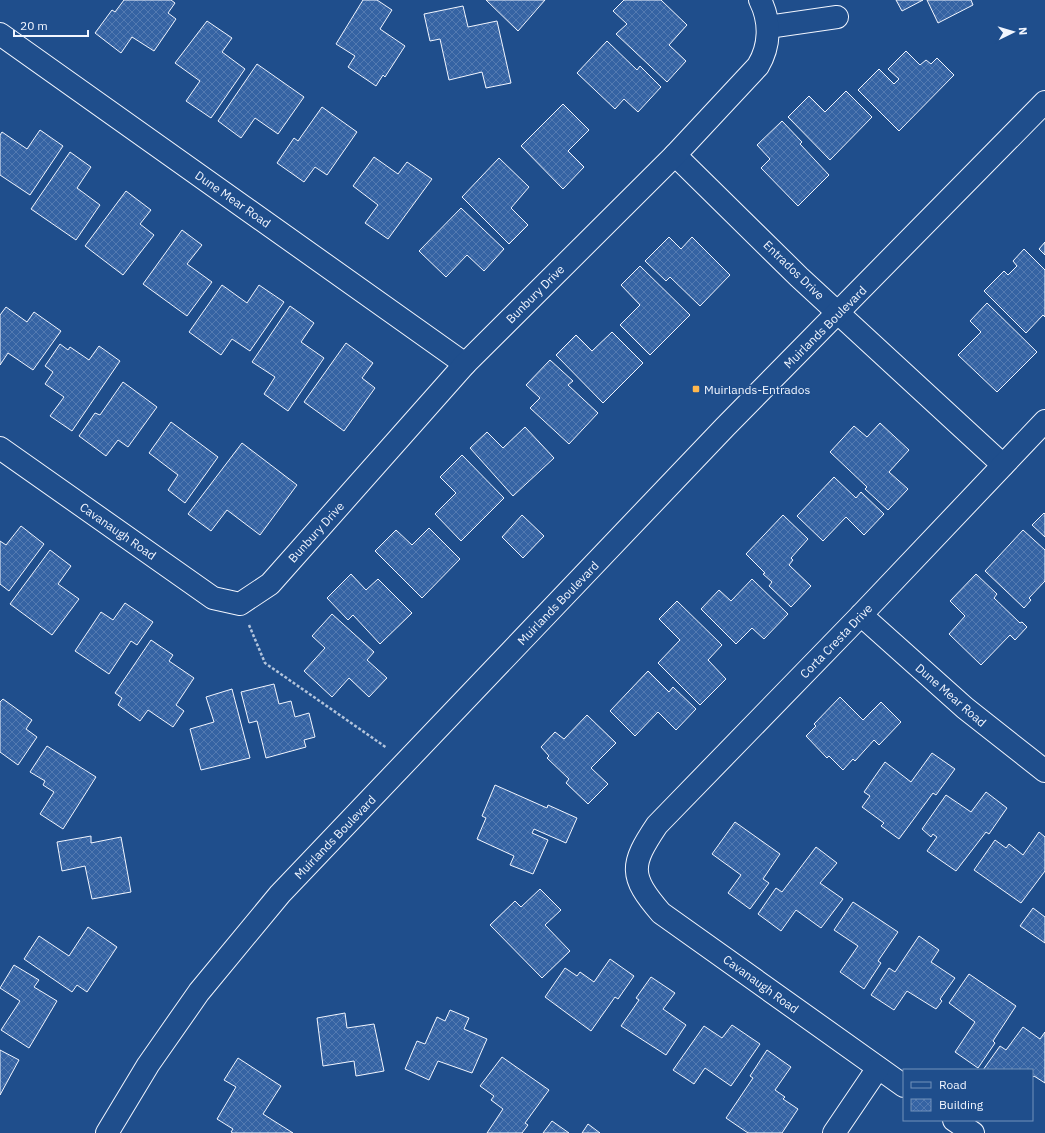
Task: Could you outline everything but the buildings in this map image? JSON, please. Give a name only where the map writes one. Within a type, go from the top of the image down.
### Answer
[{"type":"street","name":"Bunbury Drive","points":[[240,604],[270,584],[465,364],[674,155],[758,66],[764,56],[767,45],[768,27],[766,12],[760,0]]},
{"type":"street","points":[[768,27],[837,17]]},
{"type":"street","name":"Dune Mear Road","points":[[0,34],[465,364]]},
{"type":"street","name":"Muirlands Boulevard","points":[[107,1133],[148,1065],[199,992],[280,894],[720,433],[1045,102]]},
{"type":"street","name":"Entrados Drive","points":[[674,155],[839,313],[1002,465]]},
{"type":"street","name":"Corta Cresta Drive","points":[[637,867],[639,855],[644,843],[657,825],[861,615],[1045,421]]},
{"type":"street","name":"Cavanaugh Road","points":[[0,448],[213,598],[240,604]]},
{"type":"street","name":"Dune Mear Road","points":[[861,615],[965,708],[1045,771]]},
{"type":"street","name":"Cavanaugh Road","points":[[637,867],[643,892],[661,913],[903,1085]]},
{"type":"street","points":[[834,1133],[878,1068]]},
{"type":"street","points":[[955,1121],[972,1133]]},
{"type":"path","points":[[240,604],[265,663],[407,762]]},
{"type":"place","name":"Muirlands-Entrados","points":[[696,389]]}]
